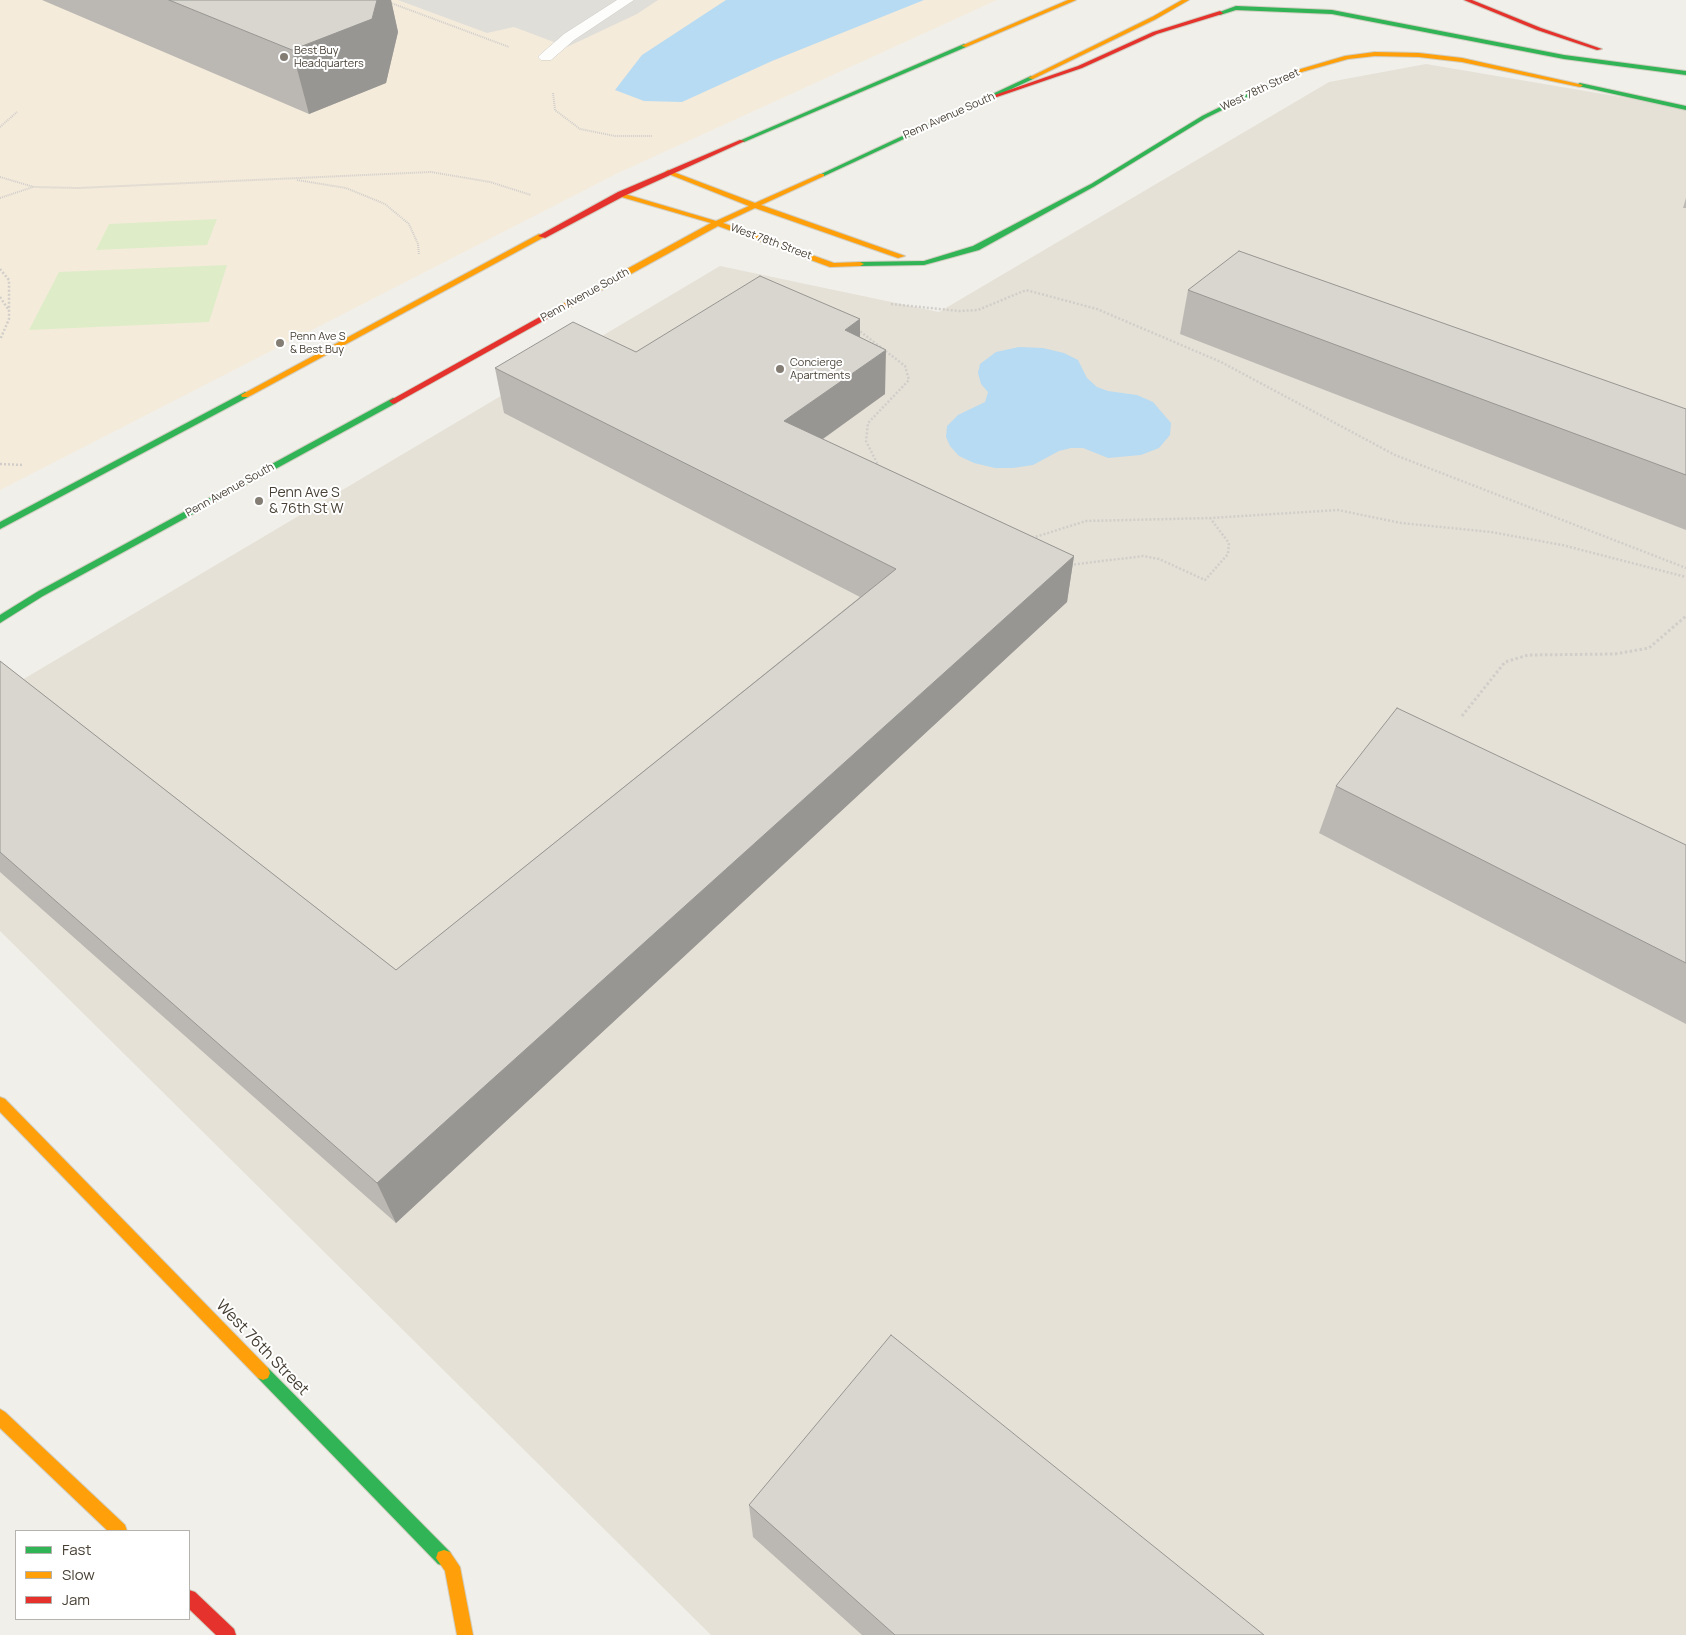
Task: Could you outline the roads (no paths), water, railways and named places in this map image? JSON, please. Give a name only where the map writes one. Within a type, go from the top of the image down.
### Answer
[{"type":"main road","points":[[0,525],[621,194],[668,172],[1073,0]]},
{"type":"main road","name":"Penn Avenue South","points":[[0,620],[40,594],[717,223],[989,98],[1154,18],[1186,0]]},
{"type":"main road","points":[[1467,0],[1485,9],[1591,46],[1686,72]]},
{"type":"main road","points":[[989,98],[1080,67],[1154,32],[1236,8],[1332,12],[1564,57],[1686,72]]},
{"type":"main road","name":"West 78th Street","points":[[621,194],[717,223],[833,265],[924,263],[976,248],[1093,185],[1204,117],[1296,72],[1347,57],[1375,54],[1419,54],[1462,60],[1686,108]]},
{"type":"main road","points":[[668,172],[753,205],[924,263]]},
{"type":"main road","name":"West 76th Street","points":[[0,1103],[452,1567],[465,1635]]},
{"type":"main road","points":[[0,1417],[118,1530]]},
{"type":"main road","points":[[190,1599],[228,1635]]},
{"type":"lane","points":[[546,57],[569,37],[627,0]]},
{"type":"water","points":[[726,0],[924,0],[772,61],[682,102],[644,101],[615,90],[642,55]]},
{"type":"water","points":[[1019,347],[1043,348],[1064,353],[1078,360],[1087,378],[1097,387],[1108,391],[1137,395],[1153,402],[1171,423],[1170,435],[1159,448],[1141,455],[1108,458],[1083,448],[1071,448],[1059,451],[1033,465],[1013,468],[995,468],[974,463],[959,456],[950,446],[946,437],[947,426],[958,415],[985,402],[988,392],[981,384],[978,373],[980,364],[996,352]]},
{"type":"place","name":"Best Buy Headquarters","points":[[284,57]]},
{"type":"place","name":"Penn Ave S & Best Buy","points":[[280,343]]},
{"type":"place","name":"Concierge Apartments","points":[[780,369]]},
{"type":"place","name":"Penn Ave S & 76th St W","points":[[259,501]]}]
